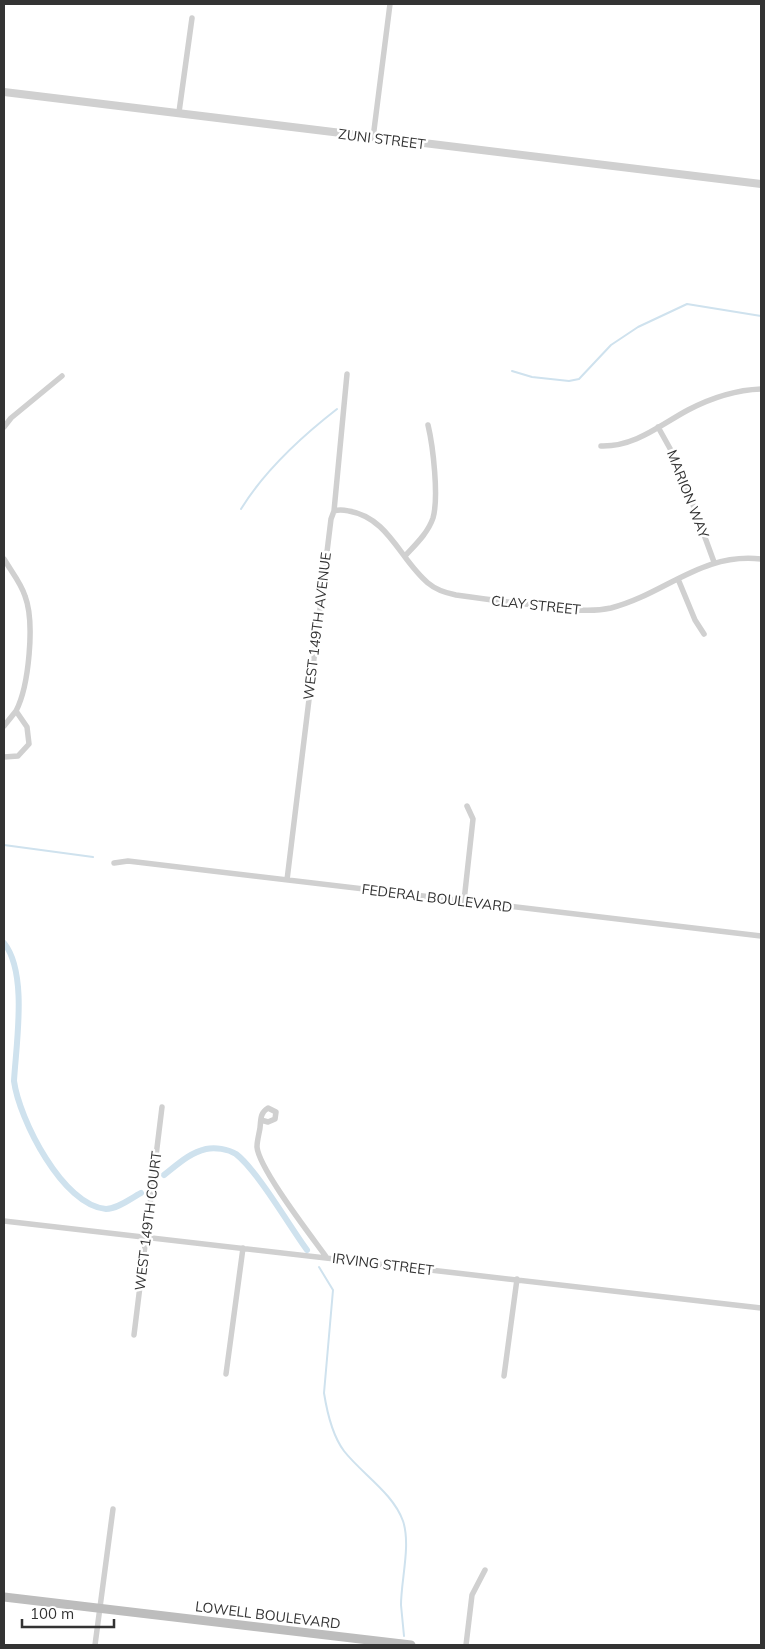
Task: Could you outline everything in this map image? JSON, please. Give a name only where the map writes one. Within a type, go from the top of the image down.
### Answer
[{"type":"main road","name":"LOWELL BOULEVARD","points":[[4,1597],[100,1610],[411,1645]]},
{"type":"street","points":[[373,138],[390,4]]},
{"type":"street","points":[[179,112],[192,18]]},
{"type":"street","name":"ZUNI STREET","points":[[4,92],[761,184]]},
{"type":"street","name":"WEST 149TH AVENUE","points":[[287,880],[326,556],[331,519],[334,511],[347,374]]},
{"type":"street","points":[[4,427],[10,418],[62,376]]},
{"type":"street","points":[[601,446],[626,444],[707,401],[732,393],[761,389]]},
{"type":"street","points":[[404,556],[426,531],[434,510],[432,444],[428,425]]},
{"type":"street","name":"MARION WAY","points":[[658,427],[676,461],[714,562]]},
{"type":"street","name":"CLAY STREET","points":[[334,511],[354,512],[370,518],[387,533],[428,583],[448,593],[578,610],[611,608],[714,562],[735,558],[761,559]]},
{"type":"street","points":[[4,559],[23,590],[30,617],[24,688],[16,711],[4,726]]},
{"type":"street","points":[[678,579],[694,620],[704,634]]},
{"type":"street","points":[[4,757],[18,756],[29,744],[28,727],[16,711]]},
{"type":"street","points":[[464,901],[473,819],[467,806]]},
{"type":"street","name":"FEDERAL BOULEVARD","points":[[114,863],[128,861],[761,936]]},
{"type":"street","name":"WEST 149TH COURT","points":[[134,1335],[162,1107]]},
{"type":"street","points":[[261,1120],[257,1147],[260,1156],[274,1182],[327,1258]]},
{"type":"street","name":"IRVING STREET","points":[[4,1221],[761,1308]]},
{"type":"street","points":[[226,1374],[242,1248]]},
{"type":"street","points":[[504,1376],[517,1279]]},
{"type":"street","points":[[95,1645],[113,1509]]},
{"type":"street","points":[[466,1645],[472,1595],[485,1570]]},
{"type":"waterway","points":[[512,371],[532,377],[569,381],[579,379],[611,345],[638,327],[687,304],[761,316]]},
{"type":"waterway","points":[[241,509],[261,481],[284,455],[337,409]]},
{"type":"waterway","points":[[4,845],[93,857]]},
{"type":"waterway","points":[[4,943],[16,972],[18,990],[19,1009],[14,1081],[24,1117],[34,1137],[59,1177],[74,1193],[90,1204],[111,1209],[141,1193]]},
{"type":"waterway","points":[[164,1175],[194,1153],[210,1148],[233,1152],[254,1173],[307,1250]]},
{"type":"waterway","points":[[319,1267],[333,1290],[324,1393],[331,1423],[336,1438],[344,1451],[392,1501],[403,1521],[406,1541],[401,1595],[404,1636]]}]
